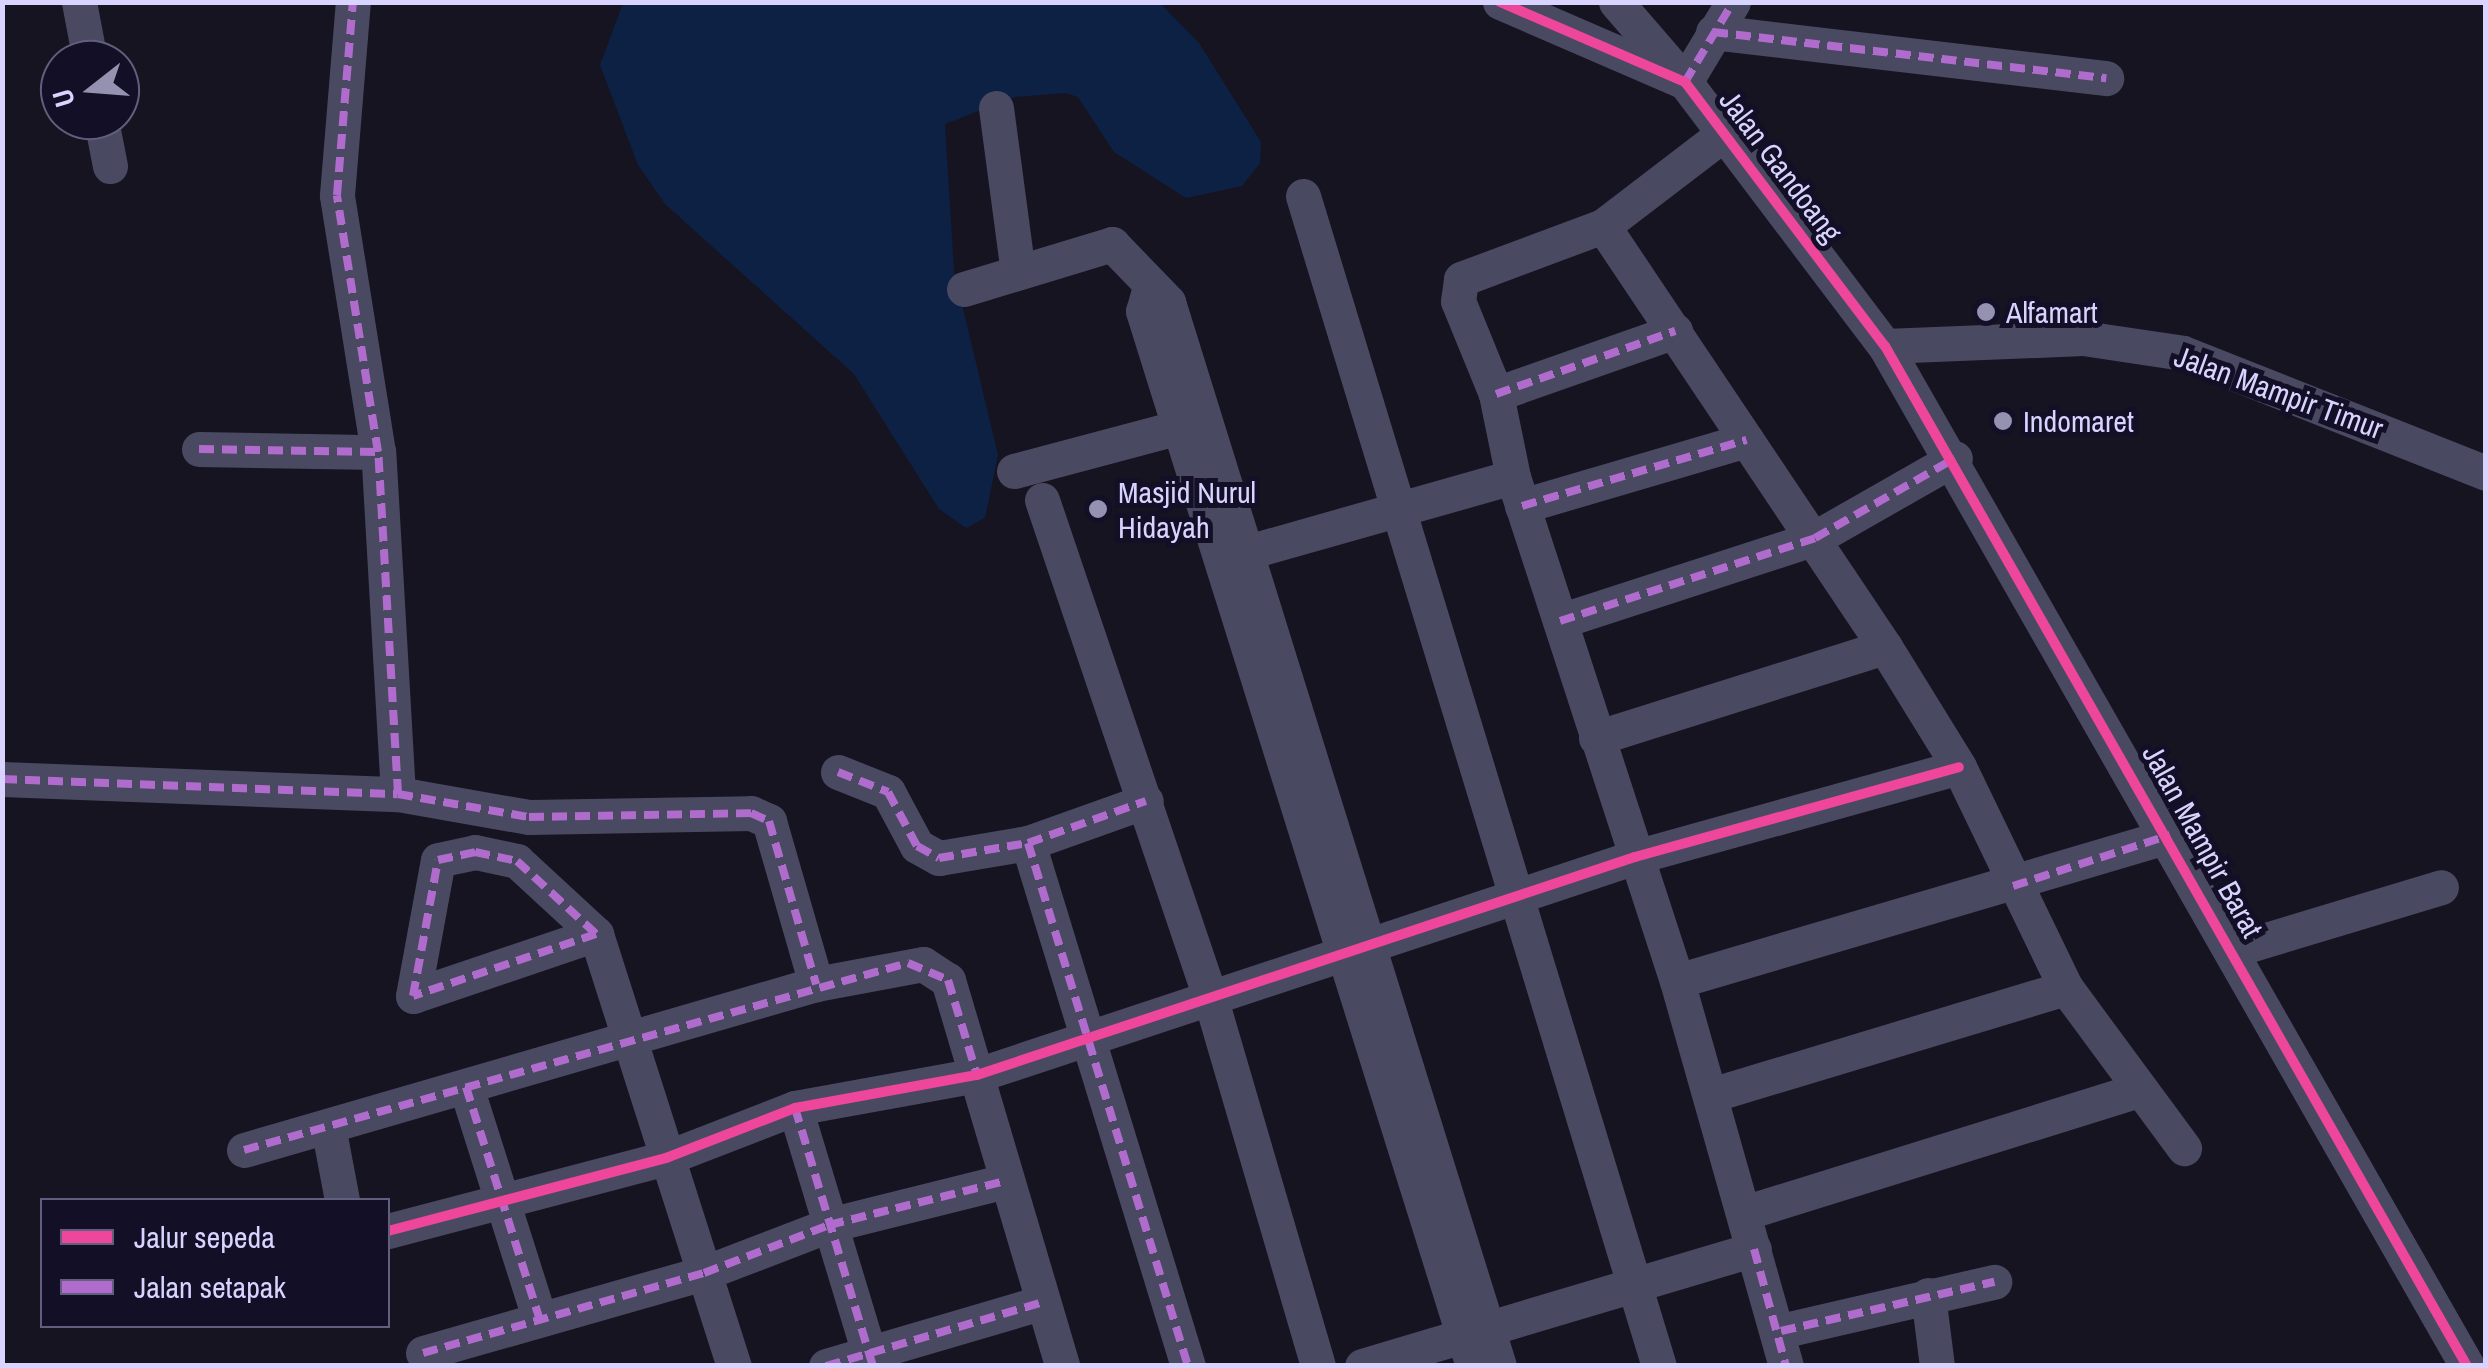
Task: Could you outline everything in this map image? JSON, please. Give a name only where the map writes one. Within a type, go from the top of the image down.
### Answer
[{"type":"street","points":[[78,2],[86,40]]},
{"type":"street","points":[[353,2],[336,195],[378,452],[398,794]]},
{"type":"street","name":"Jalan Gandoang","points":[[1500,2],[1685,82],[1885,346]]},
{"type":"street","points":[[1616,2],[1685,82],[1723,17],[2106,78]]},
{"type":"street","points":[[996,108],[1017,266]]},
{"type":"street","points":[[1726,132],[1603,226],[1461,279],[1458,301],[1496,394],[1517,491],[1677,981],[1784,1348],[1928,1295],[1994,1282]]},
{"type":"street","points":[[105,140],[110,166]]},
{"type":"street","points":[[1303,196],[1397,513],[1640,1280],[1659,1366]]},
{"type":"street","points":[[1603,226],[1816,538],[1960,767],[2013,886],[2066,988],[2184,1148]]},
{"type":"street","points":[[964,288],[1017,266],[1112,244],[1150,287],[1143,311],[1192,424],[1235,556],[1475,1343],[1499,1366]]},
{"type":"street","points":[[1496,394],[1675,330]]},
{"type":"street","name":"Jalan Mampir Timur","points":[[1885,346],[2083,338],[2183,353],[2486,473]]},
{"type":"street","name":"Jalan Mampir Barat","points":[[1885,346],[1956,458],[2172,835],[2467,1366]]},
{"type":"street","points":[[1014,471],[1192,424]]},
{"type":"street","points":[[1235,556],[1397,513],[1517,491],[1746,440]]},
{"type":"street","points":[[199,449],[378,452]]},
{"type":"street","points":[[1560,621],[1816,538],[1956,458]]},
{"type":"street","points":[[1042,500],[1211,1000],[1318,1366]]},
{"type":"street","points":[[1596,738],[1885,647]]},
{"type":"street","points":[[390,1231],[502,1196],[666,1158],[795,1108],[977,1075],[1086,1034],[1211,1000],[1354,947],[1635,857],[1960,767]]},
{"type":"street","points":[[838,772],[888,792],[925,853],[1028,843],[1146,801]]},
{"type":"street","points":[[2,778],[398,794],[529,817],[770,821],[816,984]]},
{"type":"street","points":[[1677,981],[2013,886],[2172,835]]},
{"type":"street","points":[[1028,843],[1188,1366]]},
{"type":"street","points":[[596,934],[413,996],[438,860],[475,852],[517,861],[596,934],[734,1366]]},
{"type":"street","points":[[2236,949],[2441,887]]},
{"type":"street","points":[[244,1150],[816,984],[908,963],[940,970],[977,1075],[1062,1366]]},
{"type":"street","points":[[1711,1095],[2066,988]]},
{"type":"street","points":[[466,1087],[539,1317]]},
{"type":"street","points":[[1747,1212],[2138,1090]]},
{"type":"street","points":[[795,1108],[870,1358]]},
{"type":"street","points":[[328,1126],[342,1198]]},
{"type":"street","points":[[423,1353],[539,1317],[704,1274],[829,1225],[1006,1181]]},
{"type":"street","points":[[1362,1366],[1475,1343],[1640,1280],[1754,1249]]},
{"type":"street","points":[[1928,1295],[1938,1366]]},
{"type":"street","points":[[826,1366],[870,1358],[1043,1302]]},
{"type":"water","points":[[623,3],[1160,3],[1199,43],[1261,142],[1260,163],[1242,186],[1186,198],[1114,152],[1078,97],[1065,93],[1015,97],[945,124],[954,271],[998,455],[985,518],[966,528],[939,509],[854,374],[665,204],[638,165],[600,65]]},
{"type":"marked path","points":[[2,779],[398,794],[378,452],[337,195],[353,2]]},
{"type":"marked path","points":[[1685,82],[1733,2]]},
{"type":"marked path","points":[[1713,32],[2106,78]]},
{"type":"marked path","points":[[1496,394],[1675,331]]},
{"type":"marked path","points":[[1522,506],[1746,440]]},
{"type":"marked path","points":[[199,449],[378,452]]},
{"type":"marked path","points":[[1560,621],[1815,538],[1955,458]]},
{"type":"marked path","points":[[838,772],[888,792],[917,846],[939,858],[1028,843],[1146,801]]},
{"type":"marked path","points":[[398,794],[529,817],[751,813],[769,821],[816,984]]},
{"type":"marked path","points":[[2013,886],[2170,835]]},
{"type":"marked path","points":[[1028,843],[1188,1366]]},
{"type":"marked path","points":[[475,852],[517,861],[596,934],[413,996],[438,860],[475,852]]},
{"type":"marked path","points":[[244,1150],[908,963],[948,980],[977,1075]]},
{"type":"marked path","points":[[466,1087],[539,1317]]},
{"type":"marked path","points":[[795,1108],[873,1366]]},
{"type":"marked path","points":[[423,1353],[704,1273],[829,1225],[1006,1181]]},
{"type":"marked path","points":[[1754,1249],[1786,1366]]},
{"type":"marked path","points":[[1781,1331],[1994,1282]]},
{"type":"marked path","points":[[826,1366],[1043,1302]]},
{"type":"cycle path","points":[[1500,2],[1685,82],[1885,346],[2467,1366]]},
{"type":"cycle path","points":[[390,1230],[666,1158],[795,1108],[977,1075],[1635,857],[1959,767]]},
{"type":"place","name":"Alfamart","points":[[1986,312]]},
{"type":"place","name":"Indomaret","points":[[2003,421]]},
{"type":"place","name":"Masjid Nurul Hidayah","points":[[1098,509]]}]
